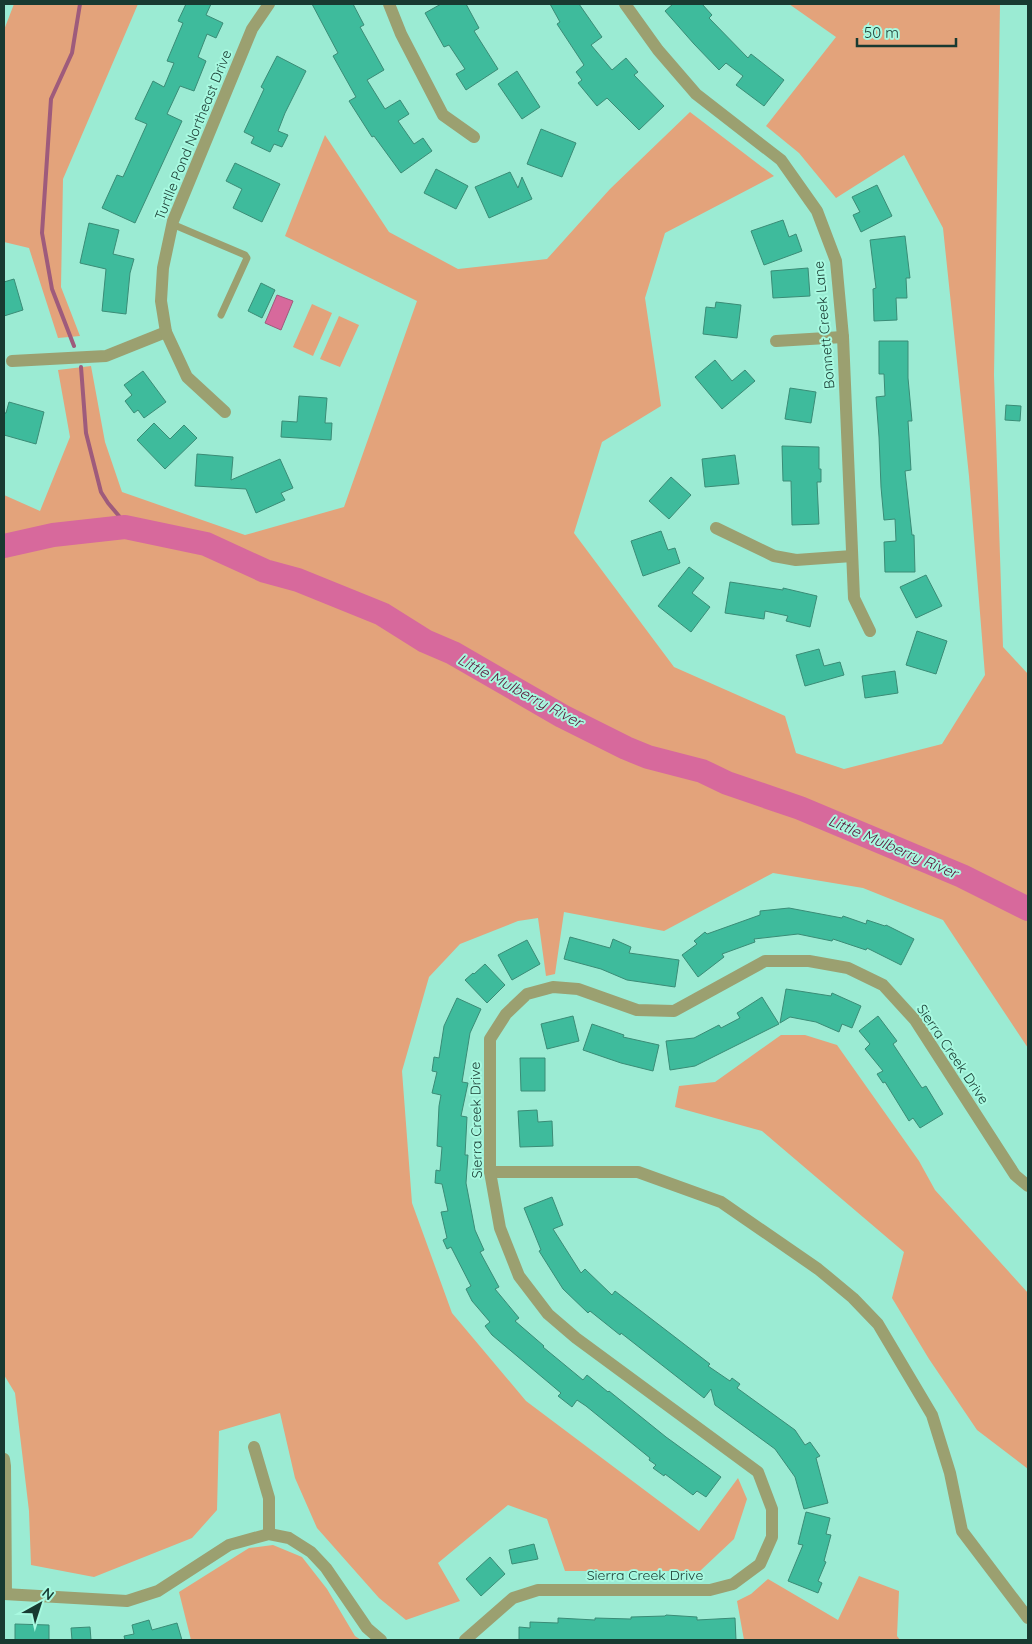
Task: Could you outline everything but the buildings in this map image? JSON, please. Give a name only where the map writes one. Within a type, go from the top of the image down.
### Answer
[{"type":"street","name":"Turtlle Pond Northeast Drive","points":[[225,412],[188,377],[166,332],[161,300],[163,268],[172,224],[252,29],[269,4]]},
{"type":"street","points":[[389,4],[443,116],[474,137]]},
{"type":"street","name":"Bonnett Creek Lane","points":[[625,4],[658,50],[696,94],[781,160],[817,211],[836,261],[843,336],[854,598],[870,631]]},
{"type":"street","points":[[12,361],[106,356],[166,332]]},
{"type":"street","points":[[776,341],[843,336]]},
{"type":"street","points":[[716,528],[774,556],[796,560],[852,556]]},
{"type":"street","name":"Sierra Creek Drive","points":[[465,1640],[513,1598],[538,1590],[710,1590],[733,1584],[760,1564],[772,1537],[772,1509],[758,1472],[576,1338],[548,1314],[519,1276],[500,1228],[490,1172],[490,1039],[506,1014],[527,994],[553,987],[578,989],[637,1010],[674,1011],[765,961],[809,961],[848,968],[883,985],[915,1020],[1015,1175],[1028,1186]]},
{"type":"street","points":[[490,1172],[638,1172],[721,1202],[818,1269],[839,1286],[878,1324],[918,1390],[932,1415],[950,1473],[962,1531],[1028,1618]]},
{"type":"street","points":[[254,1447],[269,1498],[269,1534]]},
{"type":"street","points":[[4,1459],[5,1594],[127,1601],[158,1590],[229,1545],[269,1534],[289,1538],[311,1552],[326,1568],[366,1628],[381,1640]]},
{"type":"lane","points":[[172,224],[245,255],[247,258],[221,315]]},
{"type":"shaded area","points":[[14,4],[138,4],[63,179],[61,287],[80,336],[58,338],[29,248],[4,242],[4,30]]},
{"type":"shaded area","points":[[789,4],[1000,4],[994,375],[1003,647],[1028,674],[1028,1048],[943,920],[863,888],[773,873],[664,931],[564,912],[555,974],[546,976],[538,918],[518,921],[460,944],[429,977],[402,1071],[412,1203],[452,1313],[526,1401],[699,1531],[738,1478],[747,1499],[734,1539],[700,1571],[565,1571],[547,1519],[508,1505],[438,1563],[460,1601],[406,1620],[379,1598],[317,1528],[295,1478],[280,1413],[219,1431],[217,1510],[192,1538],[94,1577],[31,1565],[29,1511],[15,1393],[4,1375],[4,495],[40,511],[70,437],[58,370],[91,366],[105,442],[122,492],[245,535],[344,507],[417,301],[285,236],[325,135],[389,232],[458,269],[547,259],[610,189],[690,112],[774,176],[665,233],[645,298],[661,406],[602,442],[574,533],[674,667],[785,716],[796,753],[844,769],[942,744],[985,675],[969,476],[943,228],[904,155],[836,198],[799,153],[766,126],[836,37]]},
{"type":"shaded area","points":[[277,295],[293,301],[281,330],[265,323]]},
{"type":"shaded area","points":[[312,304],[332,313],[313,356],[293,347]]},
{"type":"shaded area","points":[[339,316],[359,325],[340,367],[320,359]]},
{"type":"shaded area","points":[[781,1035],[805,1035],[837,1045],[919,1161],[935,1190],[1028,1293],[1028,1469],[977,1430],[929,1359],[892,1298],[904,1252],[762,1131],[675,1107],[679,1086],[715,1082]]},
{"type":"shaded area","points":[[273,1545],[302,1557],[327,1589],[355,1636],[361,1640],[191,1640],[179,1592],[249,1548]]},
{"type":"shaded area","points":[[859,1576],[899,1591],[897,1636],[900,1640],[744,1640],[737,1601],[751,1594],[768,1579],[838,1620]]},
{"type":"waterway","points":[[74,346],[52,289],[42,233],[51,99],[72,53],[80,4]]},
{"type":"waterway","points":[[81,367],[86,433],[101,492],[125,527]]},
{"type":"waterway","name":"Little Mulberry River","points":[[4,546],[53,535],[125,527],[206,544],[265,571],[298,580],[382,614],[425,641],[453,653],[562,716],[626,748],[648,757],[702,771],[727,783],[800,808],[962,876],[1028,909]]}]
